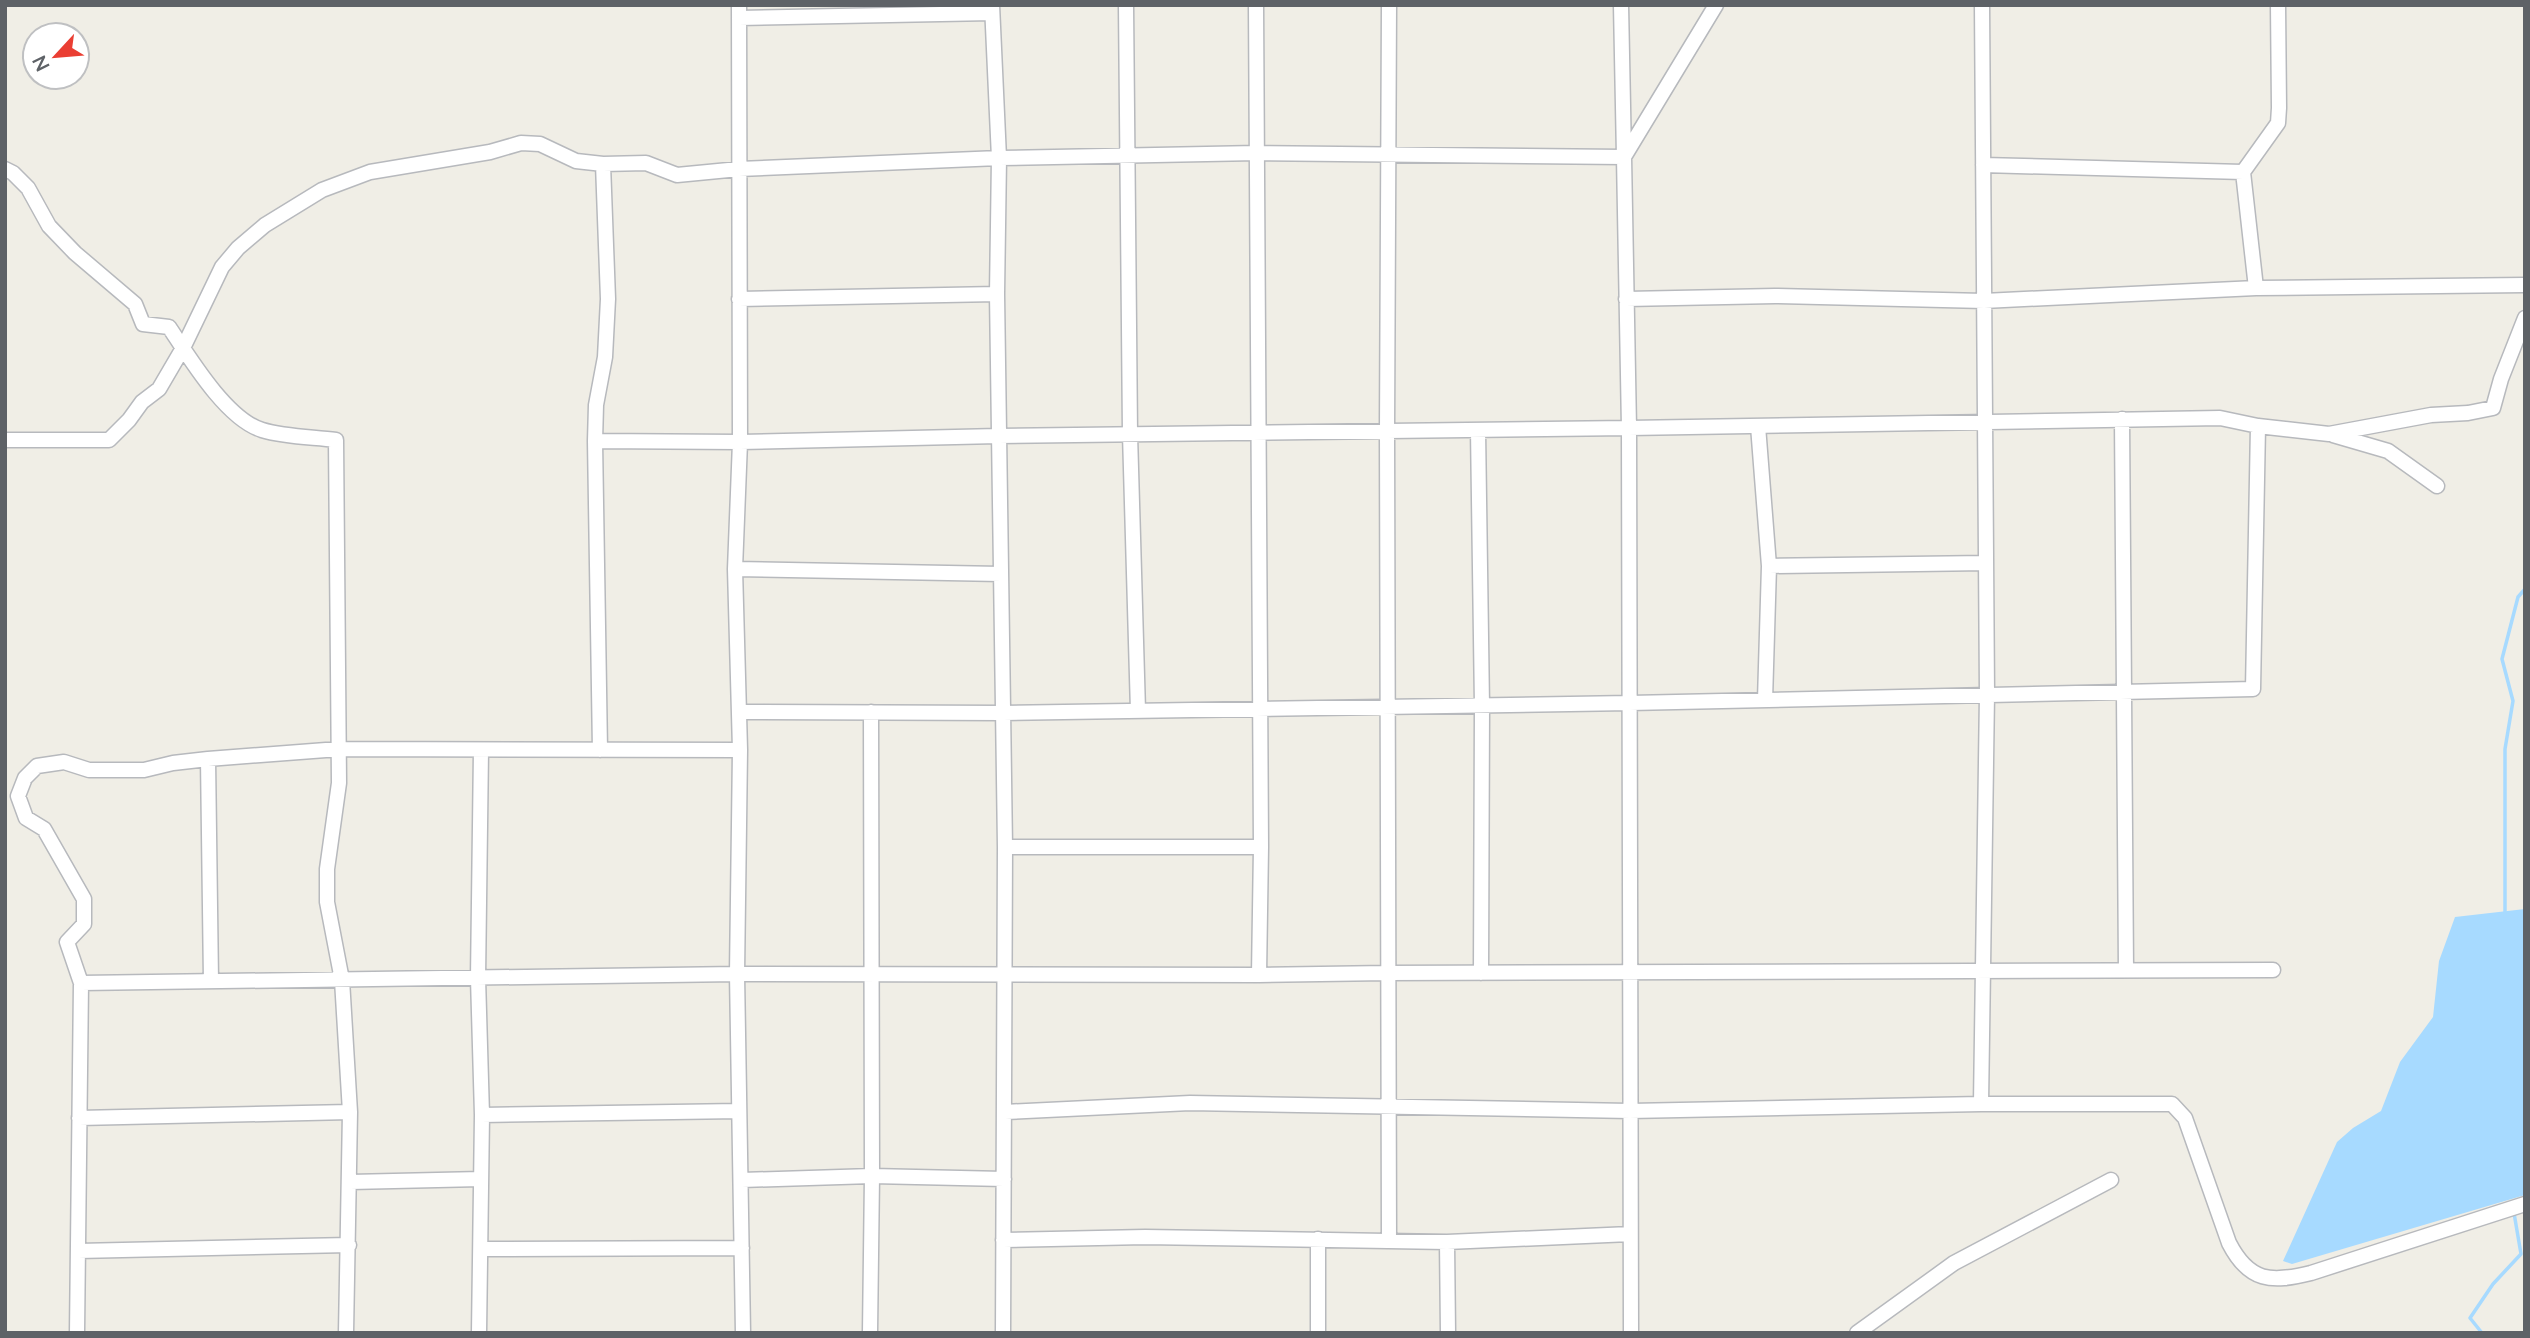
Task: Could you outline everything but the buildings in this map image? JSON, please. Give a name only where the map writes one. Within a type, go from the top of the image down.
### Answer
[{"type":"street","points":[[1126,5],[1130,434],[1138,711]]},
{"type":"street","points":[[1256,5],[1261,847],[1259,975]]},
{"type":"street","points":[[1389,5],[1389,1241]]},
{"type":"street","points":[[1620,5],[1629,428],[1631,1333]]},
{"type":"street","points":[[1624,157],[1716,5]]},
{"type":"street","points":[[1981,1104],[1987,694],[1982,5]]},
{"type":"street","points":[[2256,288],[2243,172],[2278,123],[2278,5]]},
{"type":"street","points":[[743,1333],[737,974],[740,750],[735,569],[740,442],[738,11],[992,9],[999,158],[997,294],[1005,1112],[1003,1333]]},
{"type":"street","points":[[5,440],[109,440],[142,402],[159,388],[183,348],[212,283],[238,248],[265,225],[323,190],[370,173],[491,152],[521,143],[540,144],[576,161],[603,164],[646,163],[677,175],[739,169],[999,158],[1257,153],[1624,157]]},
{"type":"street","points":[[600,750],[594,441],[596,405],[605,357],[608,299],[603,164]]},
{"type":"street","points":[[1983,165],[2243,172]]},
{"type":"street","points":[[5,169],[28,188],[49,226],[75,253],[135,304],[143,324],[169,327],[225,403],[241,418],[260,430],[336,440],[339,783],[327,869],[327,902],[342,980],[350,1112],[346,1333]]},
{"type":"street","points":[[1626,299],[1775,296],[1984,301],[2256,288],[2525,285]]},
{"type":"street","points":[[739,299],[997,294]]},
{"type":"street","points":[[2329,434],[2431,415],[2468,413],[2493,408],[2501,379],[2525,318]]},
{"type":"street","points":[[594,441],[740,442],[2220,418],[2258,426],[2329,434],[2388,451],[2437,486]]},
{"type":"street","points":[[2122,419],[2126,970]]},
{"type":"street","points":[[1758,426],[1769,566],[1765,700]]},
{"type":"street","points":[[739,712],[1003,713],[1630,704],[2253,690],[2258,426]]},
{"type":"street","points":[[1478,430],[1482,706],[1481,973]]},
{"type":"street","points":[[1769,566],[1986,563]]},
{"type":"street","points":[[735,569],[1000,574]]},
{"type":"street","points":[[870,1333],[871,712]]},
{"type":"street","points":[[77,1333],[81,983],[67,942],[84,924],[85,899],[44,830],[26,818],[18,796],[25,778],[37,766],[64,762],[89,770],[144,770],[208,759],[339,749],[740,750]]},
{"type":"street","points":[[479,1333],[482,1115],[478,978],[481,750]]},
{"type":"street","points":[[208,759],[211,981]]},
{"type":"street","points":[[1004,847],[1261,847]]},
{"type":"street","points":[[81,983],[737,974],[1259,975],[2273,970]]},
{"type":"street","points":[[1005,1112],[1191,1103],[1630,1111],[1981,1104],[2172,1104],[2185,1118],[2237,1259],[2247,1270],[2266,1278],[2284,1279],[2311,1273],[2525,1204]]},
{"type":"street","points":[[482,1115],[739,1111]]},
{"type":"street","points":[[79,1118],[350,1112]]},
{"type":"street","points":[[742,1180],[872,1176],[1004,1179]]},
{"type":"street","points":[[350,1181],[481,1179]]},
{"type":"street","points":[[1857,1333],[1954,1263],[2112,1180]]},
{"type":"street","points":[[1003,1240],[1145,1237],[1447,1242],[1630,1234]]},
{"type":"street","points":[[1318,1239],[1318,1333]]},
{"type":"street","points":[[1447,1242],[1448,1333]]},
{"type":"street","points":[[78,1251],[349,1245]]},
{"type":"street","points":[[481,1249],[742,1248]]},
{"type":"water","points":[[2525,909],[2525,1195],[2292,1264],[2283,1261],[2337,1142],[2353,1128],[2381,1111],[2400,1062],[2433,1017],[2439,961],[2455,917]]},
{"type":"waterway","points":[[2505,916],[2505,749],[2513,701],[2502,659],[2518,597],[2525,589]]},
{"type":"waterway","points":[[2482,1333],[2470,1318],[2493,1284],[2521,1254],[2514,1213]]}]
